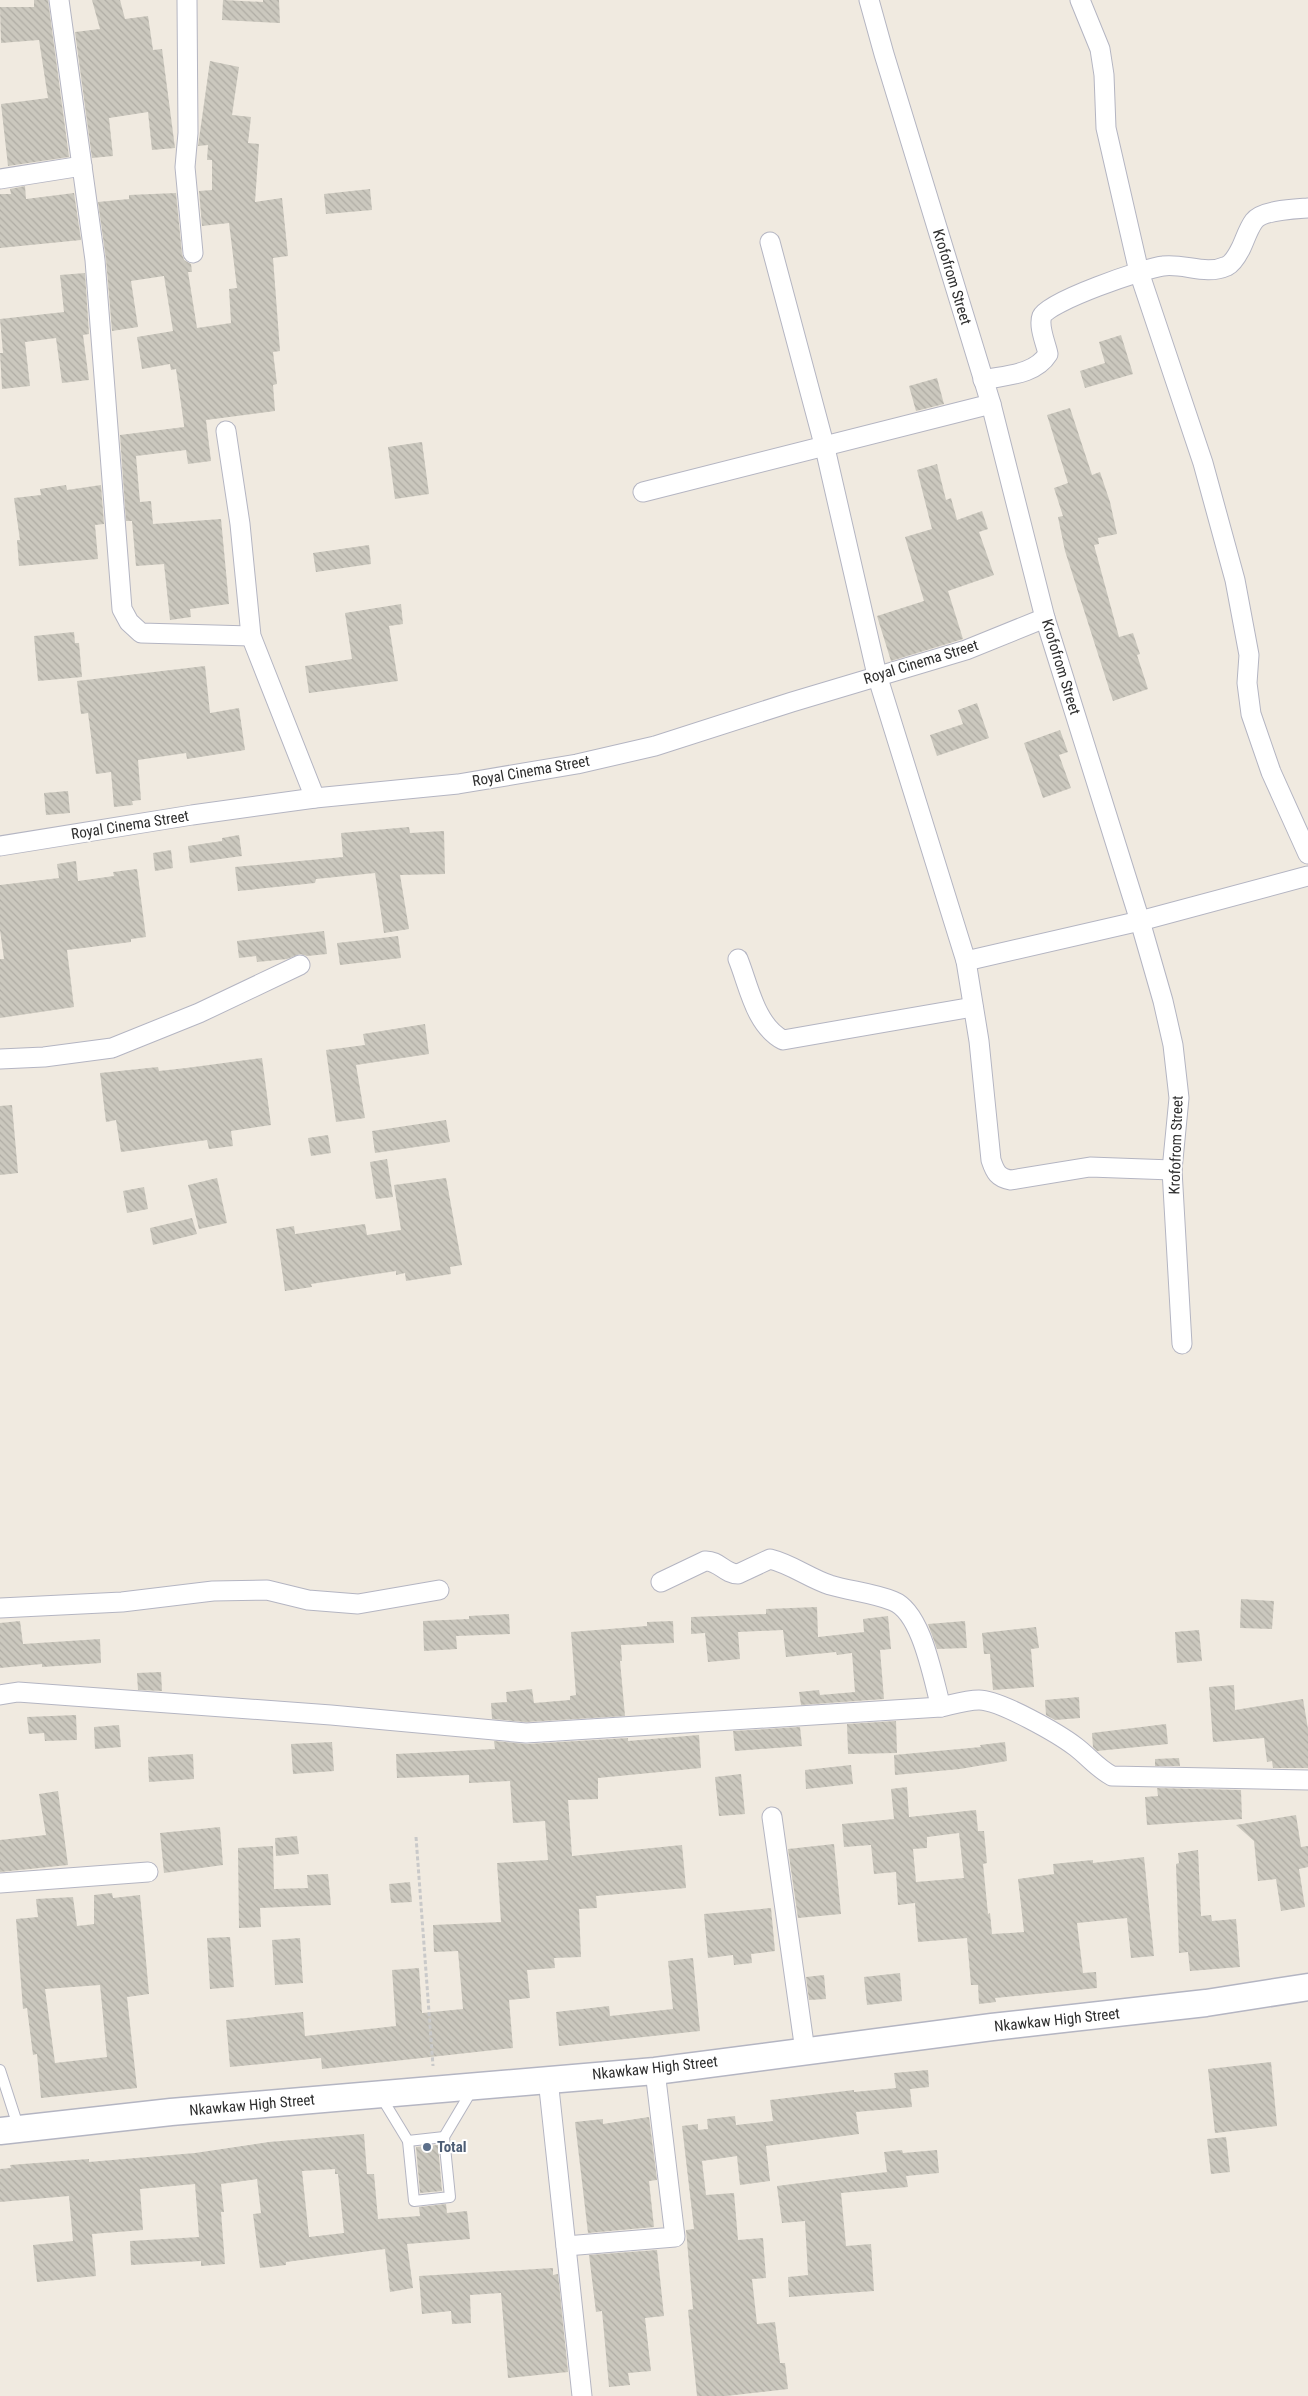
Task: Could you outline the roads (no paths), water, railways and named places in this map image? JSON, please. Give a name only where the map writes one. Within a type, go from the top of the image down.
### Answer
[{"type":"main road","name":"Nkawkaw High Street","points":[[10,2131],[171,2112],[655,2071],[1206,2003],[1308,1987]]},
{"type":"street","points":[[60,0],[95,260],[122,609],[129,622],[141,634],[252,636]]},
{"type":"street","points":[[187,0],[188,134],[185,167],[192,253]]},
{"type":"street","name":"Krofofrom Street","points":[[869,0],[990,404],[1045,618],[1140,921],[1173,1045],[1179,1098],[1172,1170],[1182,1344]]},
{"type":"street","points":[[1080,0],[1100,49],[1104,75],[1106,128],[1140,272],[1203,463],[1235,580],[1249,655],[1247,683],[1251,714],[1271,772],[1308,854]]},
{"type":"street","points":[[0,179],[82,166]]},
{"type":"street","points":[[983,380],[1034,369],[1042,363],[1048,354],[1041,322],[1042,316],[1054,305],[1140,272],[1162,266],[1177,265],[1195,271],[1228,265],[1237,256],[1254,220],[1261,214],[1308,208]]},
{"type":"street","points":[[770,242],[825,448],[878,675],[966,961],[979,1041],[991,1160],[995,1173],[1004,1179],[1011,1180],[1090,1167],[1172,1170]]},
{"type":"street","points":[[643,492],[825,448],[990,404]]},
{"type":"street","points":[[226,432],[240,524],[252,636],[315,798]]},
{"type":"street","name":"Royal Cinema Street","points":[[0,846],[192,815],[315,798],[458,784],[585,762],[655,746],[878,675],[966,650],[1045,618]]},
{"type":"street","points":[[966,961],[1140,921],[1308,876]]},
{"type":"street","points":[[738,959],[762,1022],[773,1035],[783,1040],[973,1007]]},
{"type":"street","points":[[0,1059],[44,1057],[112,1048],[199,1013],[300,965]]},
{"type":"street","points":[[662,1582],[705,1561],[710,1561],[732,1574],[738,1574],[770,1559],[804,1572],[821,1582],[895,1601],[908,1612],[918,1628],[942,1707]]},
{"type":"street","points":[[0,1608],[122,1602],[213,1591],[267,1590],[308,1600],[358,1604],[439,1590]]},
{"type":"street","points":[[0,1695],[18,1692],[321,1714],[526,1733],[942,1707],[981,1700],[997,1704],[1049,1729],[1086,1755],[1098,1768],[1112,1776],[1308,1780]]},
{"type":"street","points":[[772,1817],[805,2051]]},
{"type":"street","points":[[0,1883],[148,1872]]},
{"type":"street","points":[[566,2246],[675,2237],[655,2071]]},
{"type":"street","points":[[548,2079],[582,2396]]},
{"type":"lane","points":[[0,2070],[10,2131]]},
{"type":"lane","points":[[379,2094],[408,2141],[414,2201],[450,2197],[444,2137],[474,2086]]},
{"type":"lane","points":[[408,2141],[444,2137]]},
{"type":"place","name":"Total","points":[[427,2147]]}]
